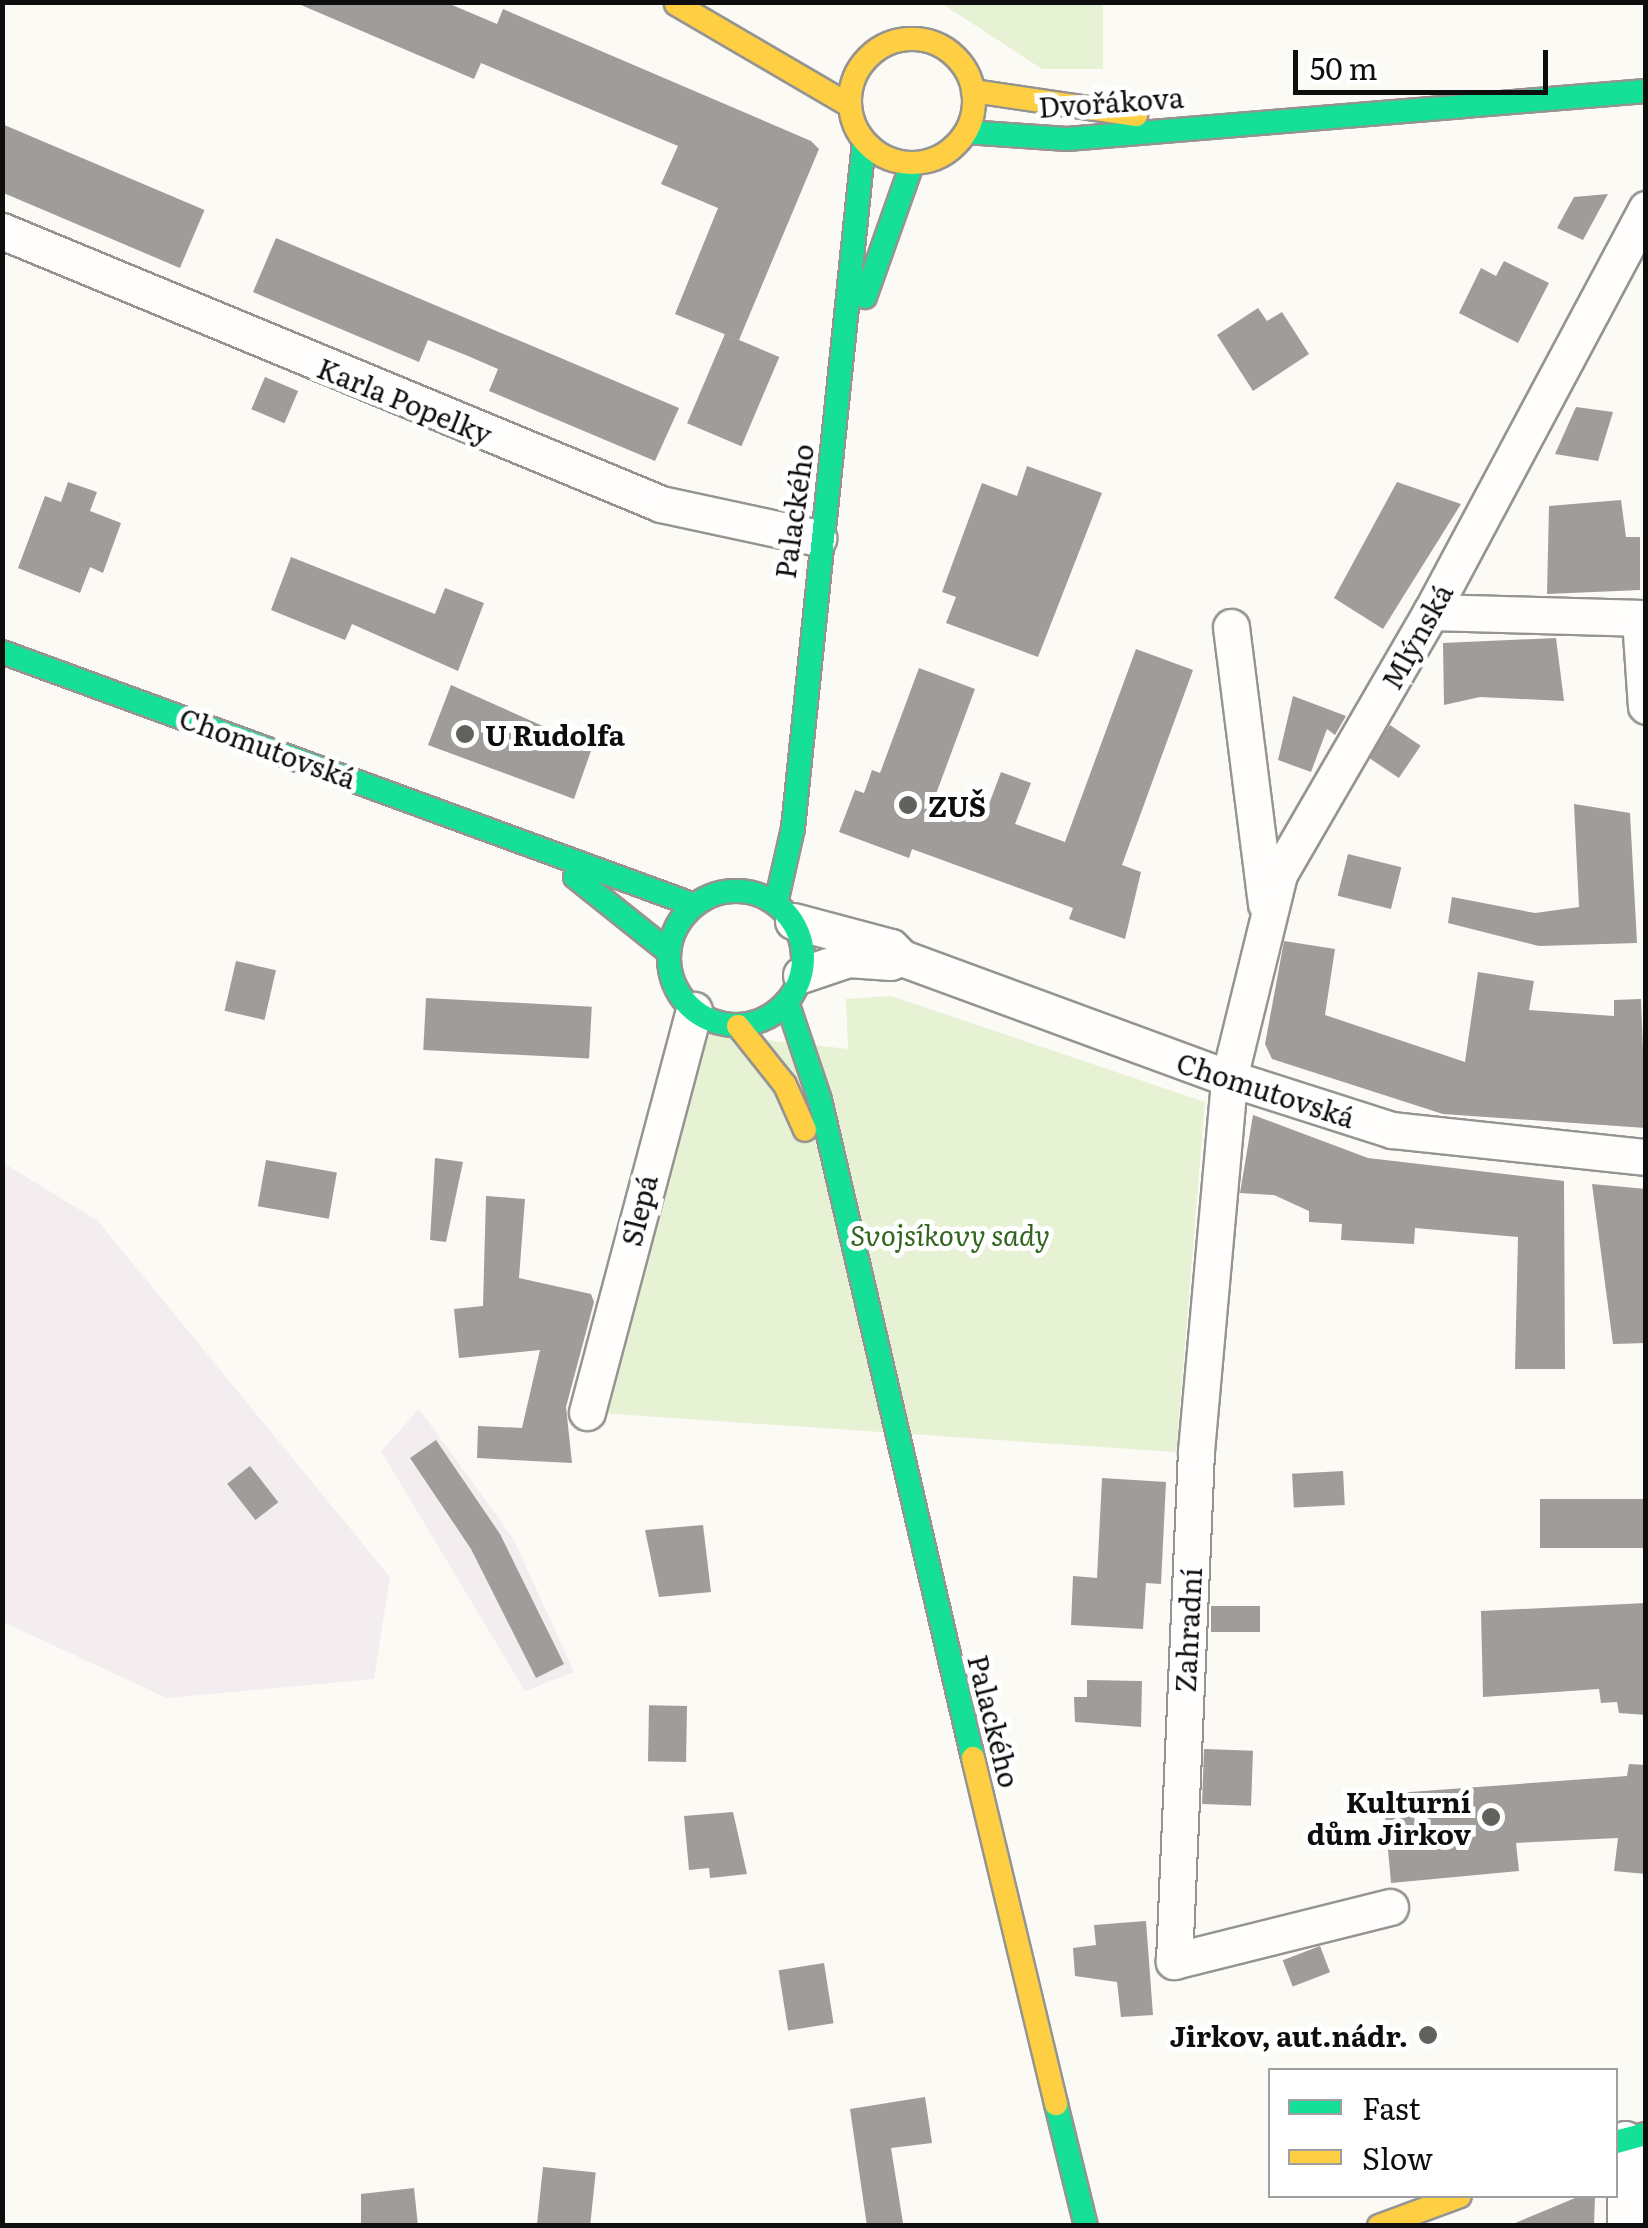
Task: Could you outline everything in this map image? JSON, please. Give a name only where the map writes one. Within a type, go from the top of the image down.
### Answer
[{"type":"street","points":[[675,3],[759,21]]},
{"type":"street","points":[[675,3],[849,104]]},
{"type":"street","points":[[905,30],[942,46],[973,91],[966,132],[943,156],[912,164],[864,142],[849,104],[854,59],[905,30]]},
{"type":"street","name":"Dvořákova","points":[[973,91],[1200,126]]},
{"type":"street","name":"Dvořákova","points":[[966,132],[1068,139],[1646,91]]},
{"type":"street","name":"Palackého","points":[[784,912],[804,672],[818,538],[846,359],[849,245],[864,142]]},
{"type":"street","name":"Palackého","points":[[846,359],[912,164]]},
{"type":"street","name":"Mlýnská","points":[[1228,1078],[1279,874],[1431,612],[1646,210]]},
{"type":"street","name":"Karla Popelky","points":[[2,232],[661,504],[818,538]]},
{"type":"street","points":[[1431,612],[1643,618],[1646,706]]},
{"type":"street","points":[[1231,627],[1268,915]]},
{"type":"street","name":"Chomutovská","points":[[2,652],[694,905]]},
{"type":"street","name":"Palackého","points":[[766,818],[804,672]]},
{"type":"street","name":"Chomutovská","points":[[532,843],[669,952]]},
{"type":"street","points":[[738,1026],[694,1010],[675,984],[669,952],[694,905],[723,891],[742,870]]},
{"type":"street","name":"Chomutovská","points":[[723,891],[891,947],[902,958]]},
{"type":"street","points":[[784,912],[794,989]]},
{"type":"street","name":"Chomutovská","points":[[738,1026],[831,962],[902,958],[1228,1078],[1392,1130],[1646,1157]]},
{"type":"street","name":"Palackého","points":[[794,989],[845,1231],[1086,2226]]},
{"type":"street","name":"Slepá","points":[[587,1412],[694,1010]]},
{"type":"street","name":"Palackého","points":[[738,1026],[794,1100],[845,1231]]},
{"type":"street","name":"Zahradní","points":[[1228,1078],[1196,1451],[1174,1960],[1390,1907]]},
{"type":"street","points":[[1626,2226],[1628,2138]]},
{"type":"street","points":[[1379,2226],[1455,2198]]},
{"type":"shaded area","points":[[2,1162],[98,1221],[390,1577],[374,1679],[167,1698],[3,1622]]},
{"type":"shaded area","points":[[419,1409],[513,1538],[574,1672],[525,1691],[381,1451]]},
{"type":"green space","points":[[941,3],[1103,3],[1103,69],[1042,69]]},
{"type":"green space","name":"Svojsíkovy sady","points":[[891,996],[1205,1102],[1176,1452],[599,1413],[695,1032],[848,1049],[846,999]]},
{"type":"building","points":[[294,2],[445,2],[497,24],[503,9],[811,141],[819,149],[739,340],[675,314],[718,208],[661,184],[678,146],[481,63],[474,79]]},
{"type":"building","points":[[2,124],[205,210],[180,268],[2,192]]},
{"type":"building","points":[[1608,194],[1583,240],[1557,228],[1574,197]]},
{"type":"building","points":[[276,238],[679,408],[655,461],[489,391],[498,369],[468,356],[428,340],[419,362],[253,292]]},
{"type":"building","points":[[1504,261],[1549,283],[1518,343],[1459,313],[1481,268],[1496,276]]},
{"type":"building","points":[[1258,308],[1267,321],[1282,312],[1309,354],[1253,391],[1217,335]]},
{"type":"building","points":[[725,334],[779,357],[741,446],[687,423]]},
{"type":"building","points":[[265,377],[298,391],[284,423],[251,409]]},
{"type":"building","points":[[1576,407],[1613,412],[1598,461],[1555,454]]},
{"type":"building","points":[[1027,466],[1102,493],[1038,657],[946,623],[956,597],[942,592],[982,483],[1017,496]]},
{"type":"building","points":[[68,482],[97,492],[90,511],[121,523],[103,573],[90,567],[80,593],[18,568],[45,496],[61,502]]},
{"type":"building","points":[[1397,482],[1461,504],[1383,629],[1334,598]]},
{"type":"building","points":[[1621,500],[1626,537],[1640,537],[1640,590],[1547,594],[1549,506]]},
{"type":"building","points":[[291,557],[435,614],[445,588],[484,603],[458,671],[352,624],[345,640],[271,610]]},
{"type":"building","points":[[1556,638],[1564,701],[1480,697],[1444,705],[1443,643]]},
{"type":"building","name":"ZUŠ","points":[[1136,649],[1193,670],[1122,865],[1141,872],[1125,939],[1069,919],[1073,908],[912,849],[909,858],[839,832],[855,790],[864,793],[872,770],[880,773],[919,668],[975,689],[936,794],[986,812],[1001,772],[1031,783],[1015,824],[1065,842]]},
{"type":"building","points":[[451,685],[592,748],[574,799],[428,745]]},
{"type":"building","points":[[1293,696],[1346,716],[1335,735],[1327,729],[1311,772],[1278,760]]},
{"type":"building","points":[[1390,725],[1421,746],[1399,778],[1368,757]]},
{"type":"building","points":[[1574,804],[1630,813],[1637,943],[1539,946],[1448,923],[1452,897],[1535,913],[1579,907]]},
{"type":"building","points":[[1348,854],[1401,867],[1391,909],[1338,896]]},
{"type":"building","points":[[1284,941],[1335,949],[1325,1015],[1465,1062],[1478,972],[1534,981],[1529,1010],[1614,1016],[1614,1000],[1641,999],[1646,1128],[1443,1114],[1272,1059],[1265,1044]]},
{"type":"building","points":[[236,961],[276,970],[264,1020],[225,1011]]},
{"type":"building","points":[[426,998],[592,1007],[589,1059],[423,1050]]},
{"type":"building","points":[[1253,1115],[1368,1158],[1564,1181],[1565,1369],[1515,1369],[1518,1237],[1415,1228],[1414,1244],[1341,1240],[1342,1224],[1309,1222],[1309,1211],[1274,1195],[1240,1193]]},
{"type":"building","points":[[435,1158],[463,1162],[446,1242],[430,1240]]},
{"type":"building","points":[[266,1160],[337,1173],[329,1219],[258,1206]]},
{"type":"building","points":[[1592,1184],[1646,1189],[1646,1343],[1613,1344]]},
{"type":"building","points":[[486,1196],[525,1199],[519,1278],[591,1294],[594,1302],[566,1407],[572,1463],[477,1458],[478,1426],[522,1428],[540,1350],[459,1358],[454,1309],[483,1306]]},
{"type":"building","points":[[436,1440],[500,1534],[564,1664],[536,1678],[471,1549],[410,1458]]},
{"type":"building","points":[[250,1466],[278,1502],[255,1520],[227,1484]]},
{"type":"building","points":[[1343,1471],[1345,1505],[1294,1508],[1292,1474]]},
{"type":"building","points":[[1102,1478],[1166,1482],[1161,1584],[1146,1583],[1143,1629],[1071,1625],[1073,1576],[1097,1578]]},
{"type":"building","points":[[1540,1499],[1646,1499],[1646,1548],[1540,1548]]},
{"type":"building","points":[[703,1525],[711,1592],[659,1597],[645,1530]]},
{"type":"building","points":[[1646,1603],[1646,1715],[1619,1713],[1617,1702],[1601,1703],[1599,1689],[1483,1697],[1481,1611]]},
{"type":"building","points":[[1211,1606],[1260,1606],[1260,1632],[1211,1632]]},
{"type":"building","points":[[1087,1680],[1142,1681],[1141,1727],[1075,1722],[1074,1697],[1087,1697]]},
{"type":"building","points":[[649,1705],[687,1706],[686,1762],[648,1761]]},
{"type":"building","points":[[1204,1749],[1253,1751],[1251,1806],[1202,1804]]},
{"type":"building","name":"Kulturní dům Jirkov","points":[[1629,1764],[1646,1765],[1646,1874],[1614,1871],[1618,1838],[1516,1843],[1519,1871],[1391,1883],[1383,1794],[1627,1776]]},
{"type":"building","points":[[733,1812],[747,1874],[710,1878],[709,1868],[689,1870],[684,1816]]},
{"type":"building","points":[[1146,1921],[1153,2015],[1121,2017],[1117,1982],[1075,1976],[1073,1948],[1096,1945],[1094,1925]]},
{"type":"building","points":[[1320,1946],[1330,1972],[1293,1986],[1283,1960]]},
{"type":"building","points":[[824,1963],[834,2023],[788,2030],[779,1970]]},
{"type":"building","points":[[925,2097],[932,2143],[891,2148],[903,2223],[867,2226],[850,2109]]},
{"type":"building","points":[[543,2167],[596,2173],[590,2226],[537,2226]]},
{"type":"building","points":[[414,2188],[418,2226],[361,2226],[361,2194]]},
{"type":"building","points":[[1575,2198],[1595,2198],[1594,2226],[1508,2226]]},
{"type":"traffic: fast","points":[[966,132],[1067,139],[1646,91]]},
{"type":"traffic: fast","points":[[776,903],[793,828],[864,142]]},
{"type":"traffic: fast","points":[[865,297],[912,164]]},
{"type":"traffic: fast","points":[[2,652],[694,905]]},
{"type":"traffic: fast","points":[[575,877],[669,952]]},
{"type":"traffic: fast","points":[[736,891],[762,896],[783,911],[798,932],[803,958],[798,984],[783,1005],[762,1020],[736,1025],[710,1020],[689,1005],[674,984],[669,958],[674,932],[689,911],[710,896],[736,891]]},
{"type":"traffic: fast","points":[[787,1002],[820,1100],[973,1758]]},
{"type":"traffic: fast","points":[[1056,2104],[1086,2226]]},
{"type":"traffic: fast","points":[[1618,2141],[1646,2134]]},
{"type":"traffic: slow","points":[[676,4],[849,105]]},
{"type":"traffic: slow","points":[[912,39],[936,44],[956,57],[969,77],[974,101],[969,125],[956,145],[936,158],[912,163],[888,158],[868,145],[855,125],[850,101],[855,77],[868,57],[888,44],[912,39]]},
{"type":"traffic: slow","points":[[973,91],[1136,115]]},
{"type":"traffic: slow","points":[[738,1026],[785,1085],[805,1130]]},
{"type":"traffic: slow","points":[[973,1758],[1056,2104]]},
{"type":"traffic: slow","points":[[1379,2226],[1455,2198]]},
{"type":"place","name":"U Rudolfa","points":[[465,734]]},
{"type":"place","name":"ZUŠ","points":[[908,805]]},
{"type":"place","name":"Kulturní dům Jirkov","points":[[1491,1817]]},
{"type":"place","name":"Jirkov, aut.nádr.","points":[[1428,2035]]}]
